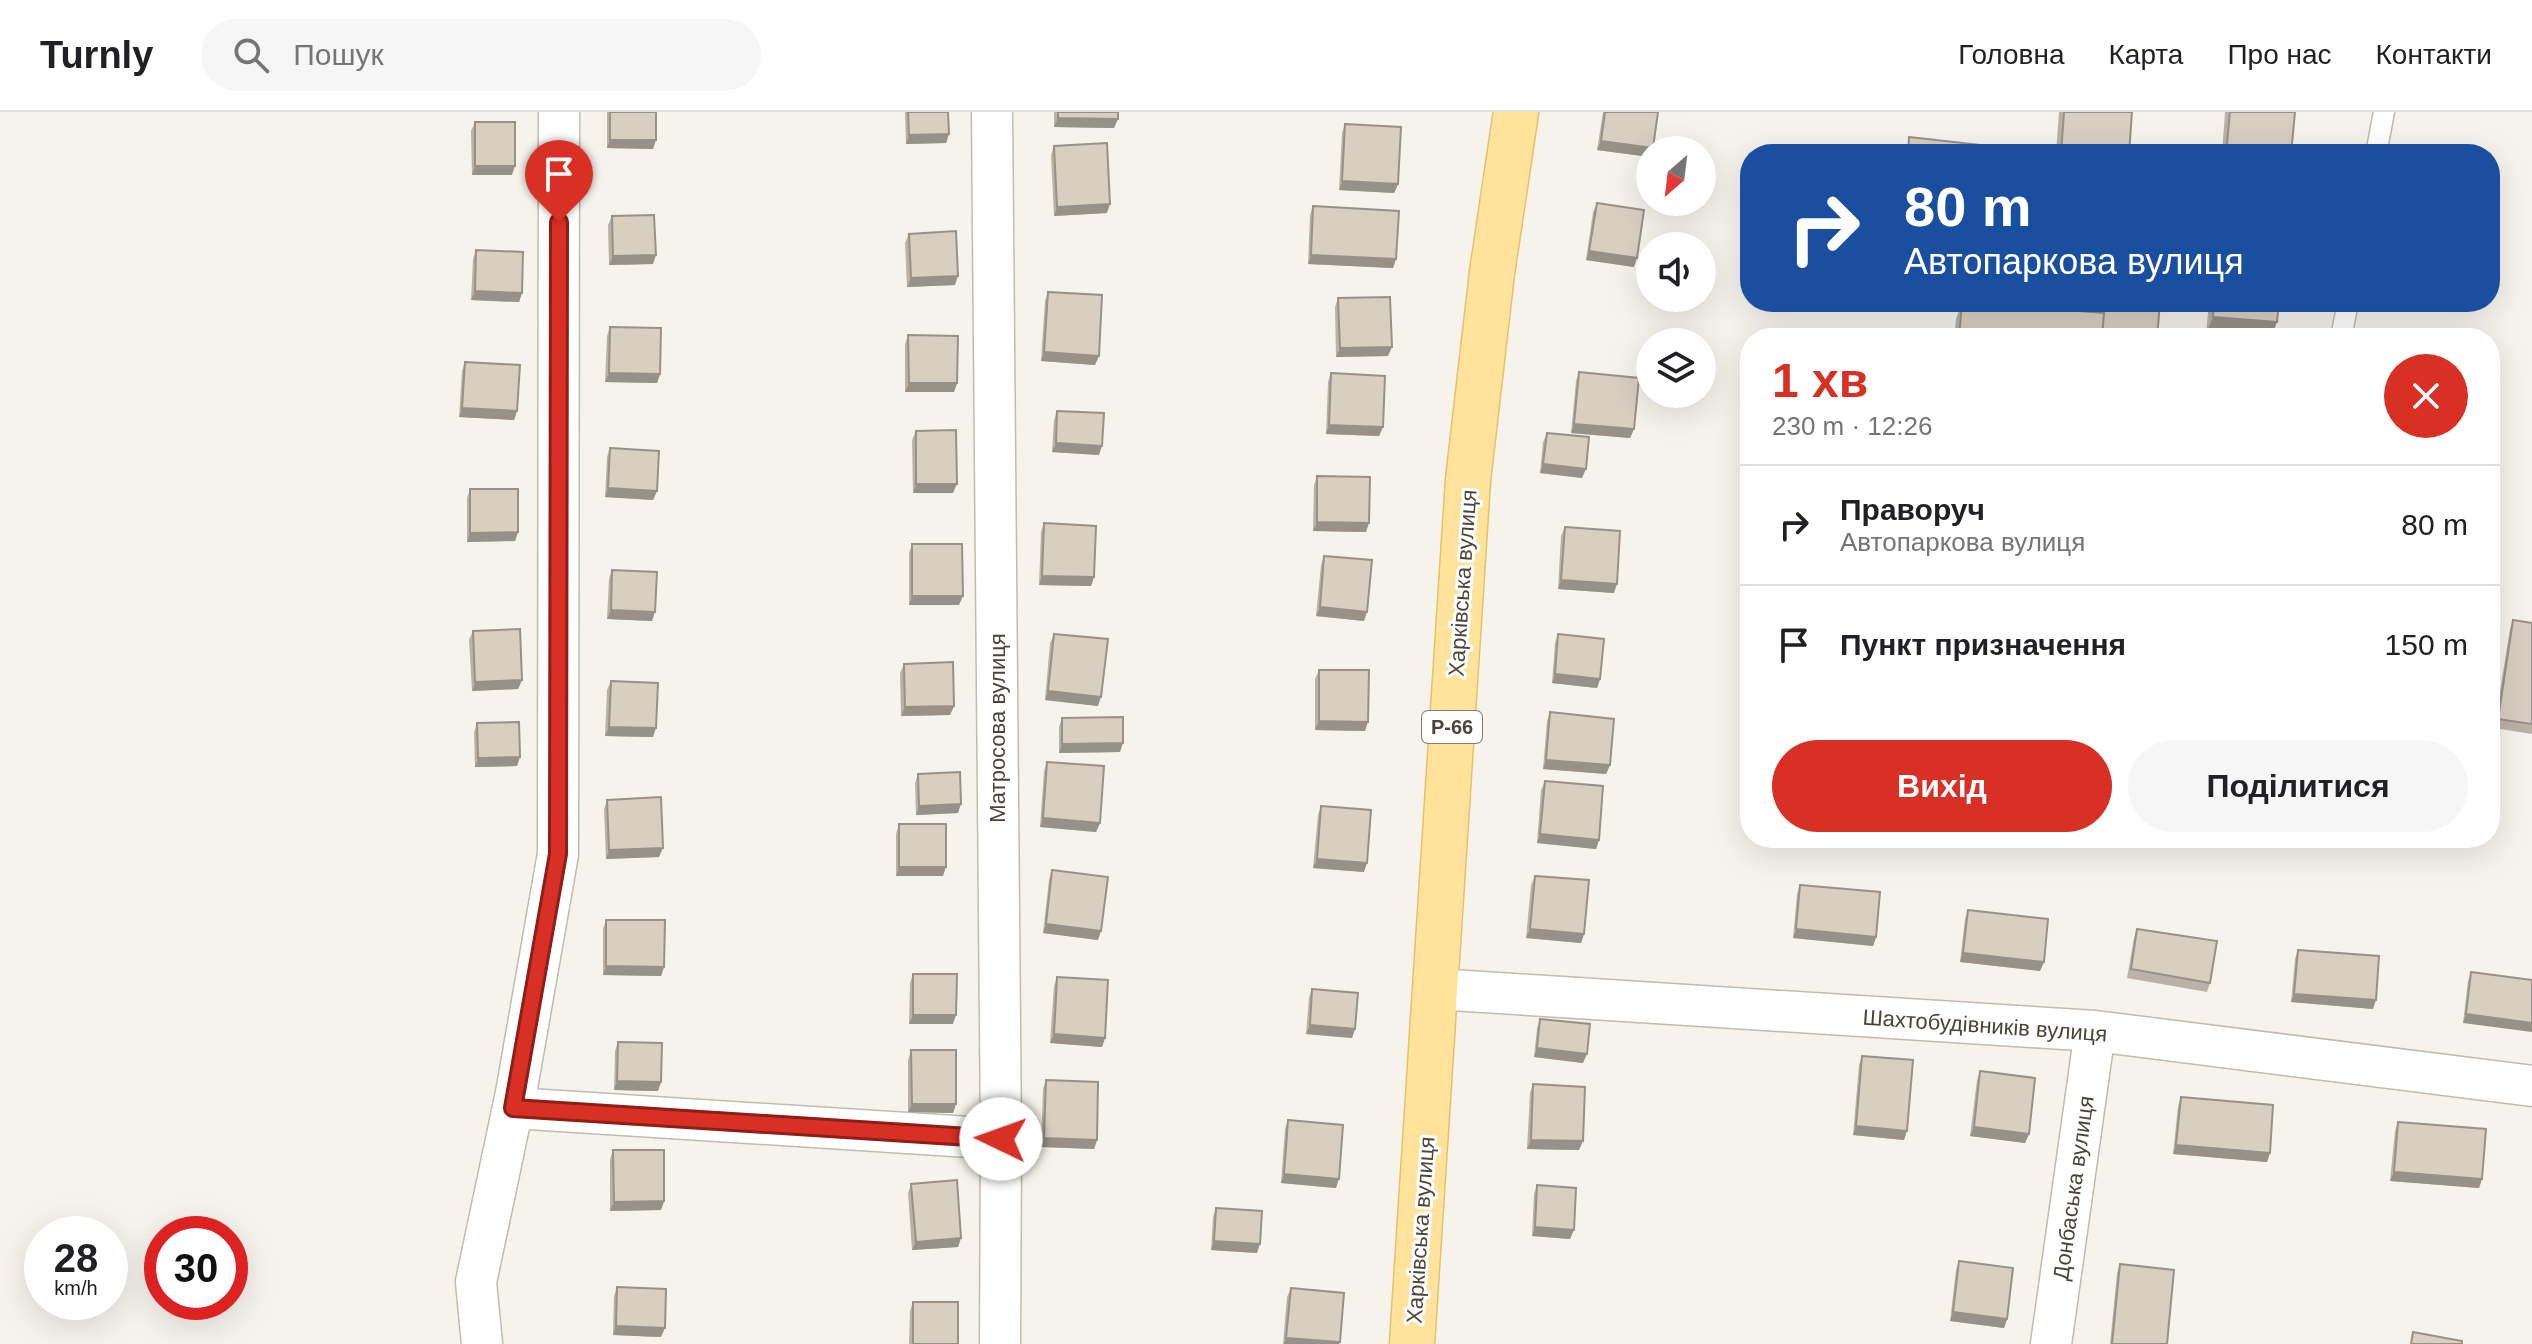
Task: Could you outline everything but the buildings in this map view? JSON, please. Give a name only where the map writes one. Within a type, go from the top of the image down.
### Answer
[{"type":"main road","name":"Харківська вулиця","points":[[1412,1344],[1468,480],[1492,273],[1516,112]]},
{"type":"street","points":[[482,1344],[476,1282],[513,1108],[558,854],[559,112]]},
{"type":"street","name":"Матросова вулиця","points":[[992,112],[1000,1344]]},
{"type":"street","name":"Шахтобудівників вулиця","points":[[1436,989],[2095,1031],[2532,1086]]},
{"type":"street","name":"Донбаська вулиця","points":[[2051,1344],[2095,1031]]},
{"type":"street","points":[[513,1108],[1001,1139]]},
{"type":"lane","points":[[2378,144],[2384,112]]},
{"type":"route","points":[[559,222],[558,854],[513,1108],[1001,1139]]}]
